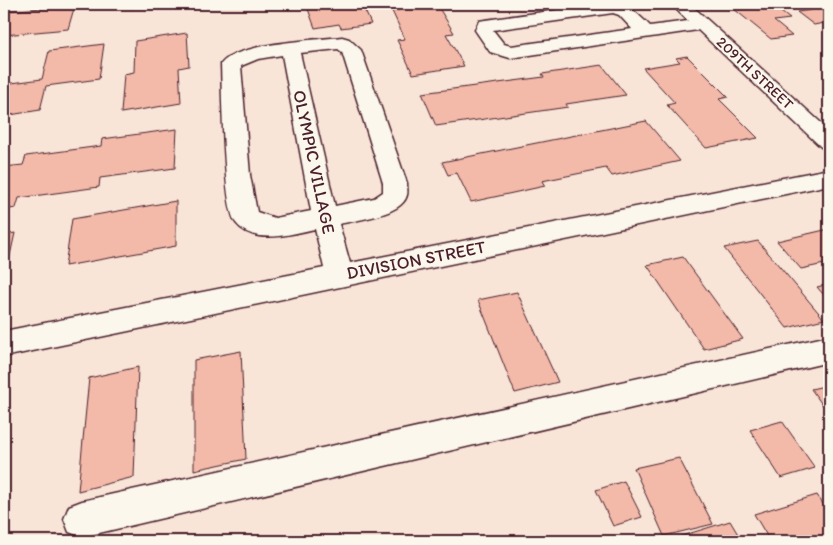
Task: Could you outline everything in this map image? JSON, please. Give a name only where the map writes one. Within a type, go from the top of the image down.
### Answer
[{"type":"street","name":"209TH STREET","points":[[680,4],[829,142]]},
{"type":"street","points":[[646,32],[625,11],[615,7],[485,25],[484,30],[497,48],[510,52],[703,24]]},
{"type":"street","points":[[342,43],[351,50],[395,182],[395,196],[381,206],[275,228],[256,224],[246,217],[238,175],[231,64],[239,57],[290,49],[342,43]]},
{"type":"street","name":"OLYMPIC VILLAGE","points":[[290,49],[325,218],[340,275]]},
{"type":"street","name":"DIVISION STREET","points":[[4,344],[829,177]]},
{"type":"street","points":[[82,519],[829,350]]},
{"type":"building","points":[[131,4],[164,4],[130,8]]},
{"type":"building","points":[[362,4],[371,24],[341,28],[339,24],[315,28],[308,9]]},
{"type":"building","points":[[433,4],[468,4],[439,8],[454,33],[446,34],[464,66],[413,74],[397,40],[405,39],[392,11]]},
{"type":"building","points":[[771,4],[790,19],[774,21],[792,36],[771,39],[734,9]]},
{"type":"building","points":[[804,4],[825,4],[829,7],[829,22],[814,25],[797,12],[812,10]]},
{"type":"building","points":[[75,5],[68,29],[4,35],[4,20],[8,11]]},
{"type":"building","points":[[187,33],[189,66],[179,68],[181,103],[121,113],[124,74],[134,72],[135,41]]},
{"type":"building","points":[[104,44],[99,79],[46,86],[40,110],[4,116],[4,84],[42,79],[49,51]]},
{"type":"building","points":[[687,56],[728,97],[719,99],[758,138],[706,148],[667,105],[675,103],[643,68],[680,62],[676,58]]},
{"type":"building","points":[[602,65],[626,95],[566,104],[568,107],[436,126],[422,93],[544,77],[542,74]]},
{"type":"building","points":[[646,121],[680,161],[612,176],[606,168],[542,181],[545,186],[471,202],[457,173],[448,175],[442,162]]},
{"type":"building","points":[[177,129],[175,168],[100,178],[99,187],[19,198],[16,208],[4,210],[4,167],[23,165],[26,156],[101,146],[102,139]]},
{"type":"building","points":[[176,201],[176,246],[65,266],[72,219]]},
{"type":"building","points":[[829,229],[829,263],[801,269],[777,241]]},
{"type":"building","points":[[15,233],[4,283],[4,235]]},
{"type":"building","points":[[758,241],[824,319],[787,328],[724,248]]},
{"type":"building","points":[[683,257],[743,339],[704,349],[647,265]]},
{"type":"building","points":[[829,284],[829,301],[817,287]]},
{"type":"building","points":[[517,292],[558,382],[515,393],[478,300]]},
{"type":"building","points":[[241,351],[246,459],[194,470],[194,360]]},
{"type":"building","points":[[138,367],[134,477],[78,491],[89,378]]},
{"type":"building","points":[[829,385],[829,414],[811,389]]},
{"type":"building","points":[[782,421],[815,468],[781,478],[750,430]]},
{"type":"building","points":[[679,458],[713,524],[664,536],[634,468]]},
{"type":"building","points":[[624,481],[642,517],[613,526],[596,490]]},
{"type":"building","points":[[817,495],[829,513],[829,541],[770,541],[754,514]]},
{"type":"building","points":[[730,521],[742,541],[665,541]]}]
